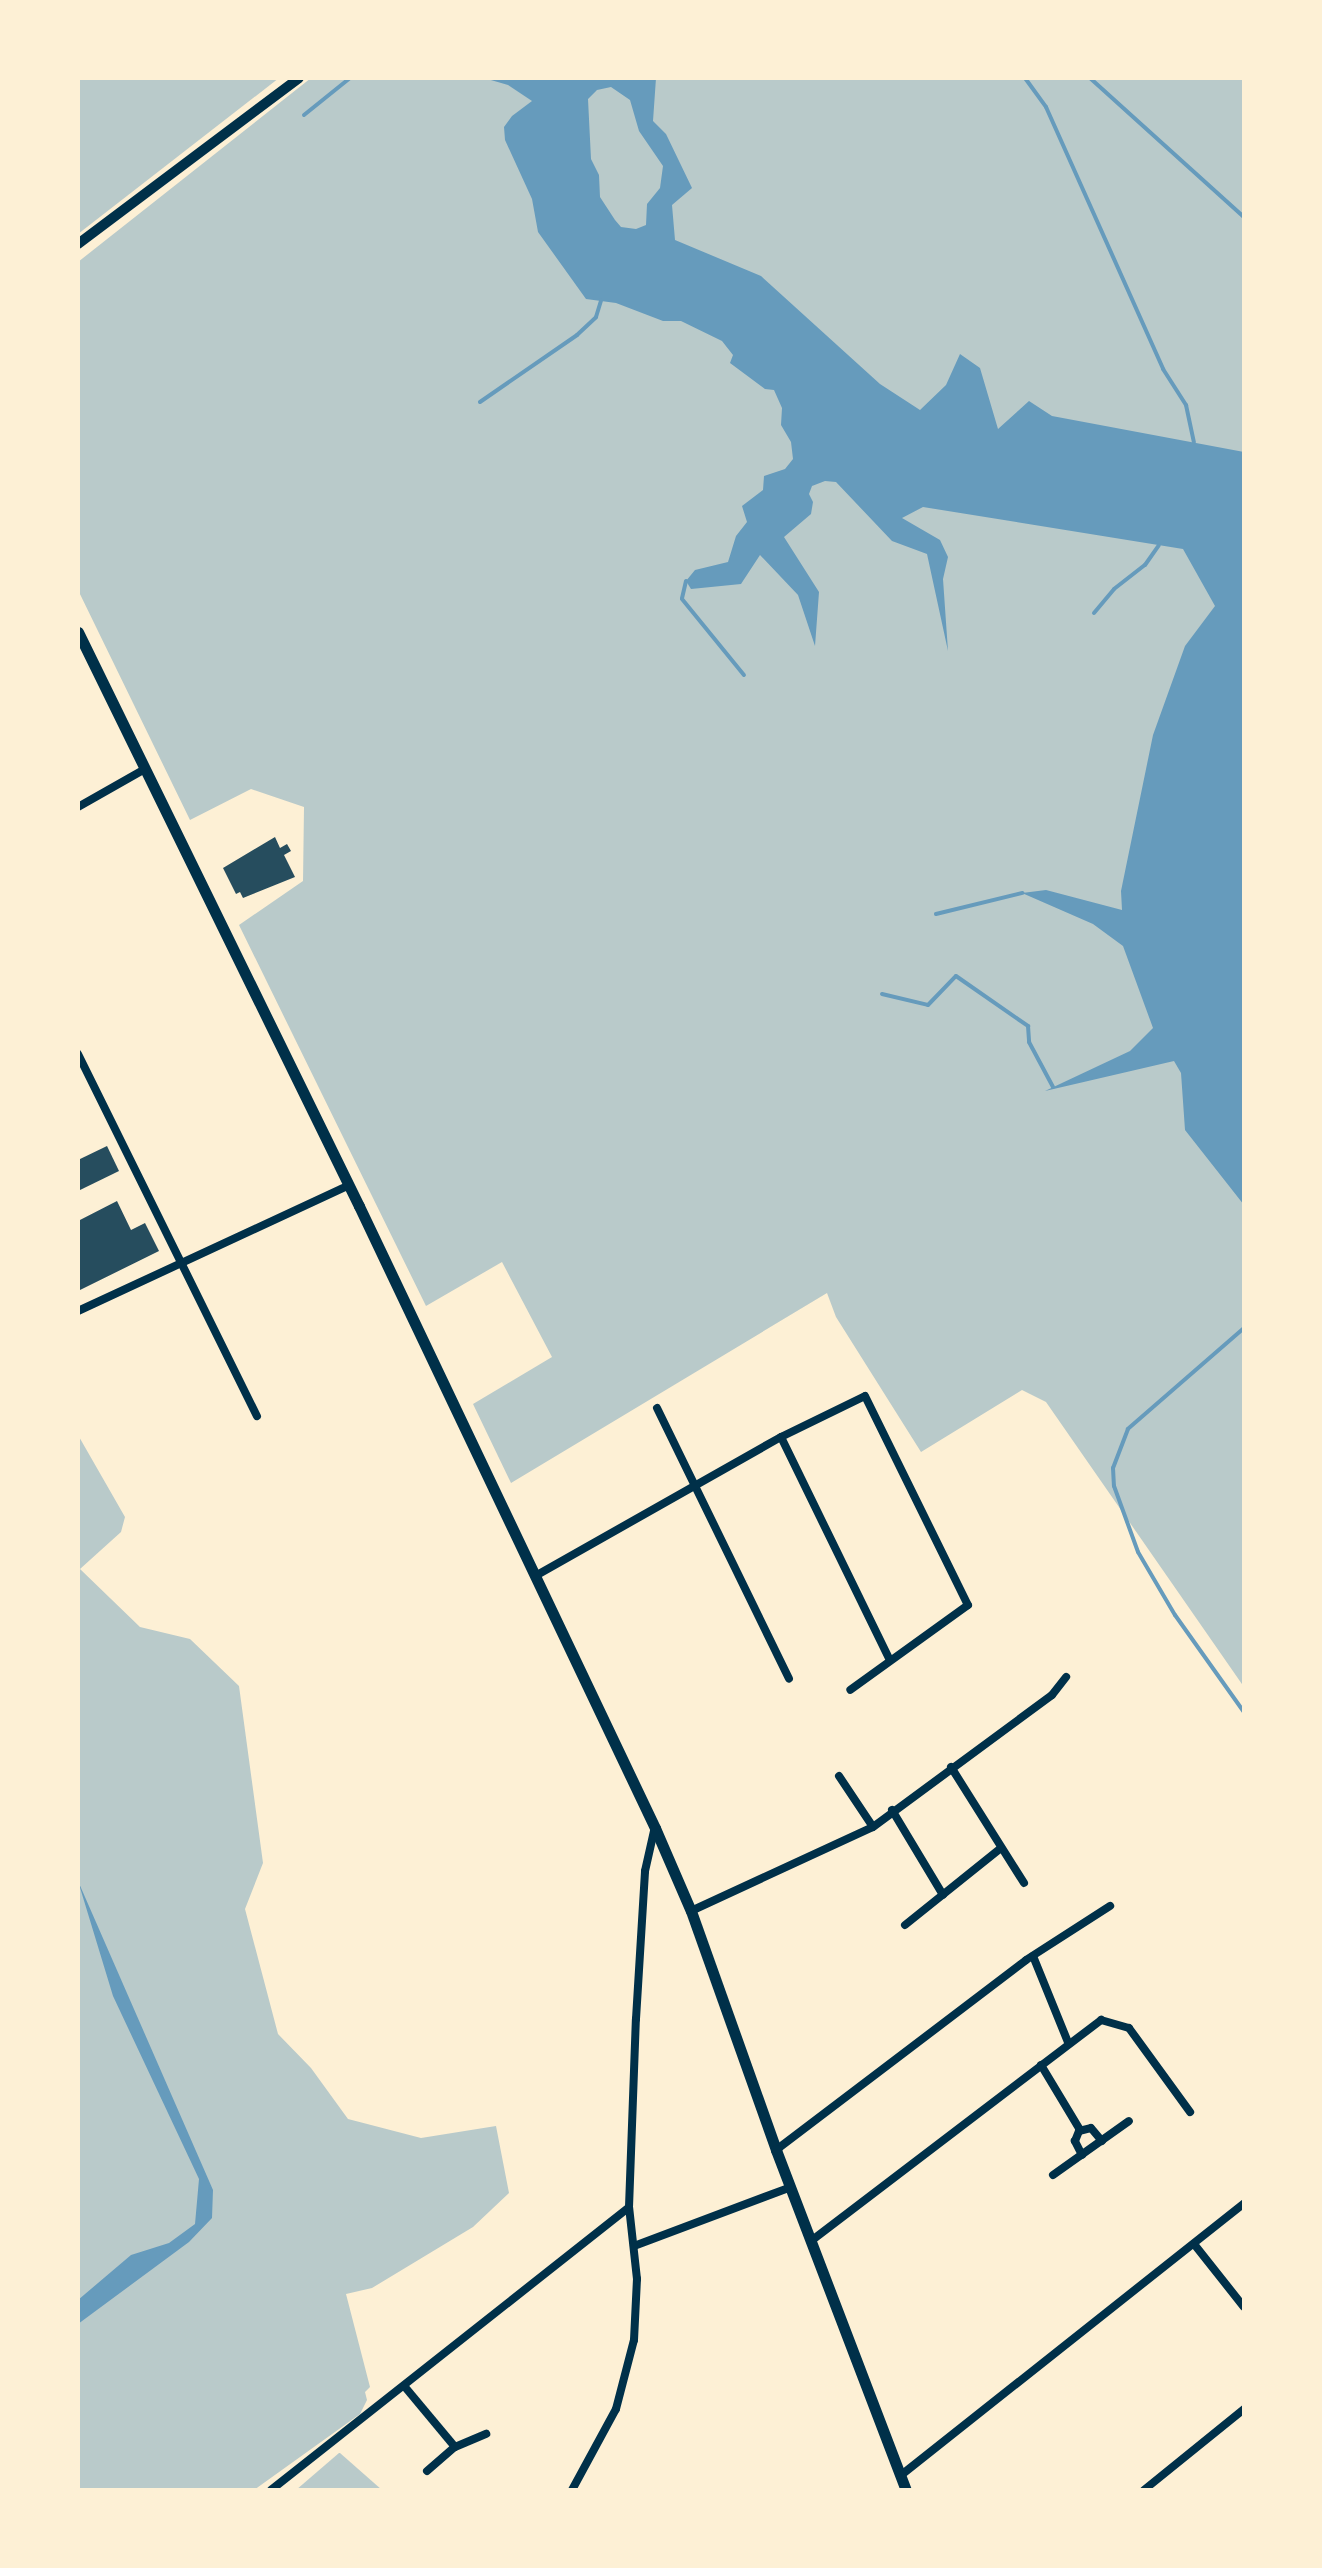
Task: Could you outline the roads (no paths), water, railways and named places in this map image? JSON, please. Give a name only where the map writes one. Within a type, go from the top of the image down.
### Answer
[{"type":"main road","points":[[78,632],[349,1185],[655,1828],[691,1911],[776,2150],[906,2490]]},
{"type":"street","points":[[78,244],[299,78]]},
{"type":"street","points":[[78,807],[145,769]]},
{"type":"street","points":[[78,1054],[256,1416]]},
{"type":"street","points":[[78,1311],[349,1185]]},
{"type":"street","points":[[537,1575],[781,1437],[865,1396],[968,1605],[889,1658],[850,1690]]},
{"type":"street","points":[[657,1408],[790,1680]]},
{"type":"street","points":[[781,1437],[889,1658]]},
{"type":"street","points":[[691,1911],[873,1827],[950,1766],[1052,1695],[1066,1676]]},
{"type":"street","points":[[950,1766],[1024,1884]]},
{"type":"street","points":[[839,1776],[873,1827]]},
{"type":"street","points":[[892,1810],[943,1895]]},
{"type":"street","points":[[572,2490],[600,2444],[629,2367],[637,2310],[630,2207],[642,1919],[655,1828]]},
{"type":"street","points":[[906,1925],[1000,1848]]},
{"type":"street","points":[[776,2150],[1033,1956],[1110,1906]]},
{"type":"street","points":[[1033,1956],[1068,2042]]},
{"type":"street","points":[[811,2241],[1092,2023],[1120,2022],[1190,2112]]},
{"type":"street","points":[[1041,2065],[1080,2130]]},
{"type":"street","points":[[1053,2174],[1130,2121]]},
{"type":"street","points":[[1080,2130],[1095,2130],[1102,2140]]},
{"type":"street","points":[[1080,2130],[1075,2141],[1082,2155]]},
{"type":"street","points":[[634,2246],[790,2187]]},
{"type":"street","points":[[900,2476],[1244,2204]]},
{"type":"street","points":[[271,2490],[630,2207]]},
{"type":"street","points":[[1194,2244],[1244,2307]]},
{"type":"street","points":[[405,2387],[455,2446]]},
{"type":"street","points":[[1144,2490],[1244,2409]]},
{"type":"street","points":[[427,2471],[455,2446],[486,2434]]},
{"type":"water","points":[[484,78],[656,78],[653,121],[666,134],[692,188],[672,205],[675,240],[761,276],[880,384],[920,410],[946,385],[960,354],[980,368],[998,429],[1029,401],[1052,416],[1244,452],[1244,1205],[1185,1130],[1181,1073],[1174,1061],[1045,1091],[1130,1051],[1153,1028],[1123,946],[1093,924],[1022,893],[1046,890],[1122,910],[1121,891],[1153,735],[1185,646],[1215,606],[1183,549],[923,507],[902,518],[940,540],[948,557],[943,579],[948,651],[927,554],[892,541],[836,482],[825,481],[812,486],[811,514],[784,537],[819,592],[815,646],[798,595],[760,555],[741,584],[691,589],[686,581],[695,570],[728,562],[736,536],[747,522],[742,506],[763,490],[764,476],[785,469],[793,459],[791,442],[781,425],[782,408],[774,390],[765,389],[730,363],[733,355],[722,341],[681,321],[663,321],[616,303],[586,299],[538,232],[532,199],[505,140],[504,127],[532,101],[508,85]],"holes":[[[611,87],[630,100],[639,131],[663,166],[660,188],[647,204],[646,225],[636,229],[621,227],[600,197],[599,175],[591,159],[588,99],[597,90]]]},
{"type":"water","points":[[78,1881],[213,2190],[212,2218],[189,2242],[78,2324],[78,2300],[131,2255],[169,2243],[195,2224],[199,2179],[113,1996]]},
{"type":"waterway","points":[[304,115],[350,78]]},
{"type":"waterway","points":[[1025,78],[1046,107],[1163,369],[1186,405],[1194,442]]},
{"type":"waterway","points":[[1090,78],[1244,217]]},
{"type":"waterway","points":[[480,402],[577,335],[596,317],[601,301]]},
{"type":"waterway","points":[[1094,613],[1114,589],[1145,565],[1159,545]]},
{"type":"waterway","points":[[686,581],[682,599],[744,675]]},
{"type":"waterway","points":[[936,914],[1022,893]]},
{"type":"waterway","points":[[882,994],[928,1005],[956,976],[1028,1026],[1029,1042],[1053,1087]]},
{"type":"waterway","points":[[1244,1328],[1128,1429],[1113,1468],[1114,1486],[1138,1552],[1175,1615],[1244,1712]]}]
